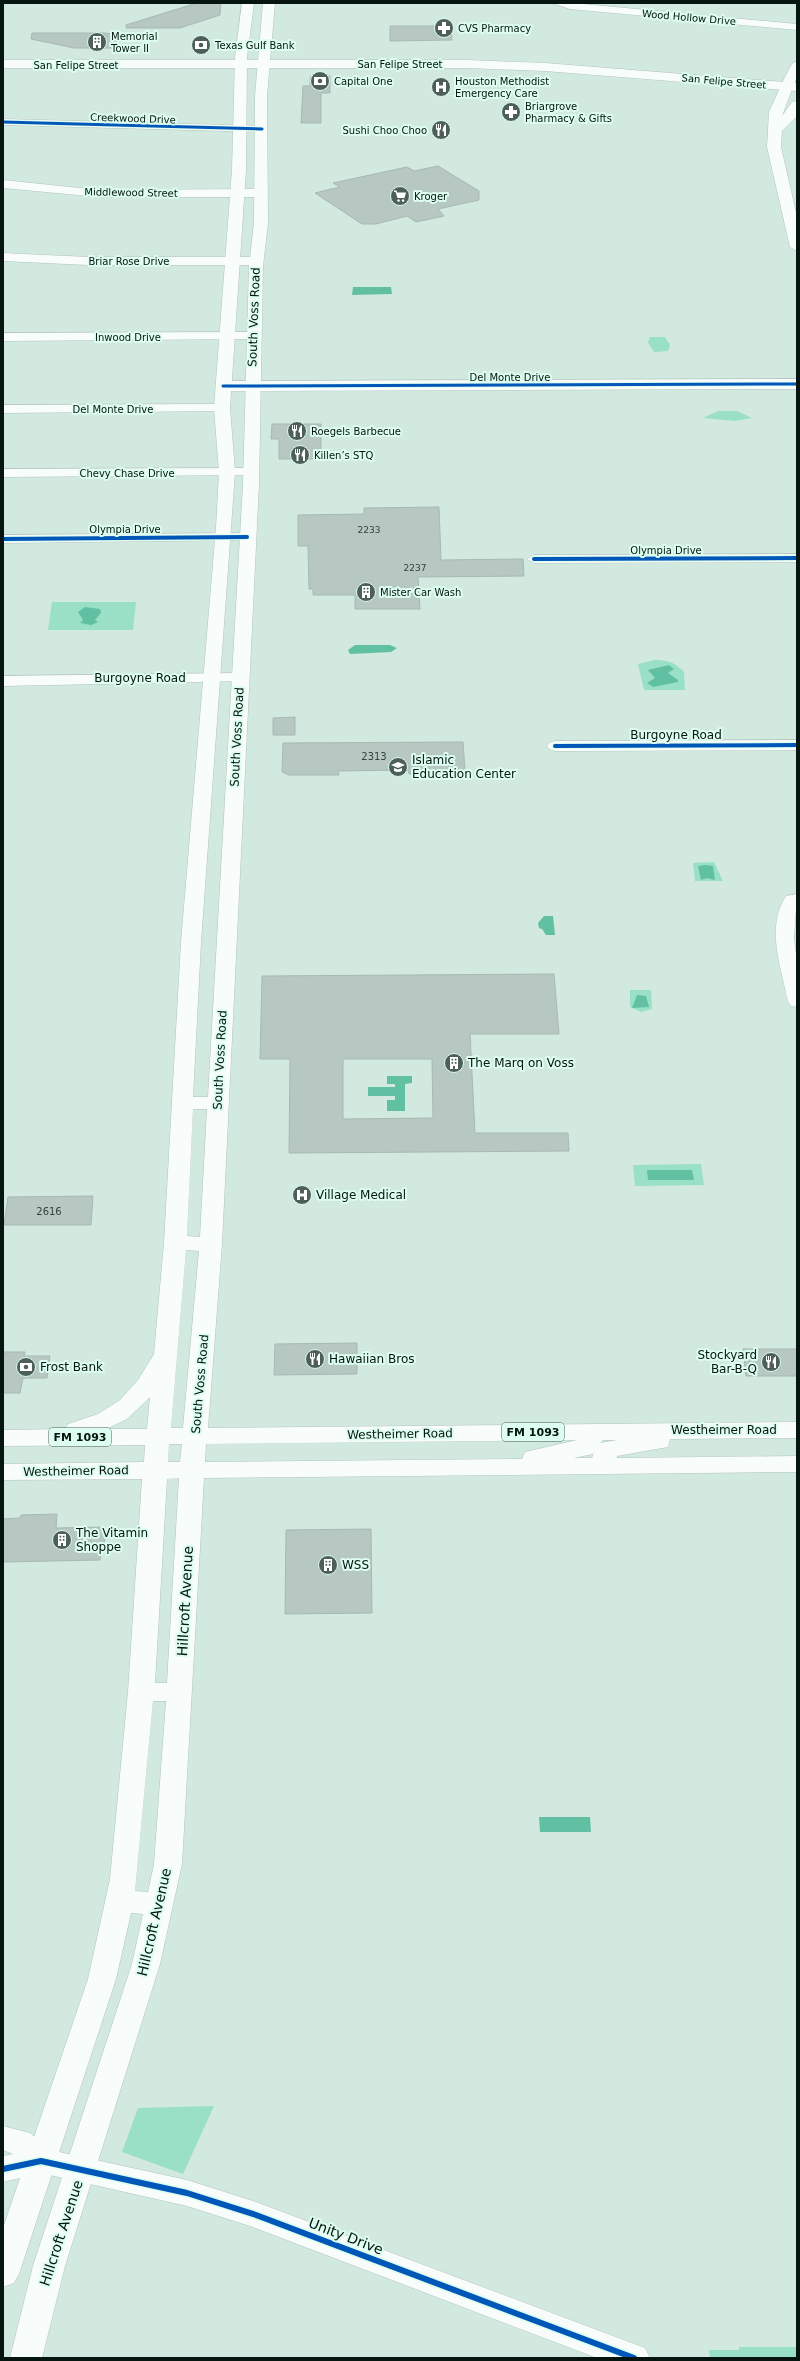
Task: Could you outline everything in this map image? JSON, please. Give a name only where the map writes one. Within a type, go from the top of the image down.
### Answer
[{"type":"main road","name":"South Voss Road","points":[[157,1436],[166,1353],[175,1243],[181,1103],[196,868],[206,773],[224,538],[227,472],[222,408],[242,129],[241,60],[248,3]]},
{"type":"main road","name":"South Voss Road","points":[[192,1470],[211,1244],[234,772],[251,472],[254,309],[256,261],[260,223],[264,60],[269,9]]},
{"type":"main road","points":[[246,16],[269,9]]},
{"type":"main road","name":"San Felipe Street","points":[[3,57],[241,60],[418,60],[509,66],[608,68],[792,83]]},
{"type":"main road","name":"San Felipe Street","points":[[3,64],[241,60]]},
{"type":"main road","points":[[792,83],[776,112],[774,147],[792,204],[797,248]]},
{"type":"main road","points":[[775,130],[795,111],[797,105]]},
{"type":"main road","points":[[228,309],[254,309]]},
{"type":"main road","name":"Del Monte Drive","points":[[223,386],[797,384]]},
{"type":"main road","points":[[206,773],[234,772]]},
{"type":"main road","points":[[196,868],[230,867]]},
{"type":"main road","points":[[189,976],[224,976]]},
{"type":"main road","points":[[181,1103],[218,1103]]},
{"type":"main road","points":[[175,1243],[211,1244]]},
{"type":"main road","points":[[48,1437],[95,1426],[124,1410],[145,1389],[166,1353]]},
{"type":"main road","points":[[602,1466],[606,1452],[609,1450],[709,1430]]},
{"type":"main road","name":"Westheimer Road","points":[[3,1438],[797,1430]]},
{"type":"main road","points":[[498,1467],[565,1450],[584,1448],[597,1431]]},
{"type":"main road","points":[[3,2274],[102,1979],[125,1869],[141,1692],[157,1436]]},
{"type":"main road","name":"Westheimer Road","points":[[3,1472],[797,1464]]},
{"type":"main road","name":"Hillcroft Avenue","points":[[26,2358],[49,2266],[145,1970],[168,1864],[180,1692],[192,1470]]},
{"type":"main road","points":[[141,1692],[180,1692]]},
{"type":"main road","points":[[119,1901],[160,1904]]},
{"type":"main road","points":[[3,2138],[19,2142],[41,2161]]},
{"type":"main road","points":[[3,2169],[41,2161]]},
{"type":"main road","name":"Unity Drive","points":[[41,2161],[82,2168],[181,2192],[256,2215],[634,2358]]},
{"type":"street","name":"Wood Hollow Drive","points":[[557,3],[570,6],[797,27]]},
{"type":"street","points":[[792,83],[797,64]]},
{"type":"street","name":"Creekwood Drive","points":[[3,122],[135,127],[262,129]]},
{"type":"street","name":"Middlewood Street","points":[[3,184],[67,191],[118,193],[260,193]]},
{"type":"street","name":"Briar Rose Drive","points":[[3,257],[88,261],[256,261]]},
{"type":"street","name":"Inwood Drive","points":[[3,337],[254,336]]},
{"type":"street","name":"Del Monte Drive","points":[[3,409],[222,408]]},
{"type":"street","name":"Chevy Chase Drive","points":[[3,473],[251,472]]},
{"type":"street","name":"Olympia Drive","points":[[3,539],[247,537]]},
{"type":"street","name":"Olympia Drive","points":[[534,558],[797,558]]},
{"type":"street","name":"Burgoyne Road","points":[[3,674],[40,680]]},
{"type":"street","name":"Burgoyne Road","points":[[3,681],[240,678]]},
{"type":"street","name":"Burgoyne Road","points":[[555,746],[797,745]]},
{"type":"street","points":[[792,904],[783,938],[797,1002]]},
{"type":"shaded area","points":[[353,287],[391,287],[392,294],[352,295]]},
{"type":"shaded area","points":[[650,337],[665,337],[670,345],[668,351],[654,352],[648,343]]},
{"type":"shaded area","points":[[718,411],[737,411],[752,418],[735,421],[703,418]]},
{"type":"shaded area","points":[[52,602],[136,602],[133,630],[48,630]]},
{"type":"shaded area","points":[[85,607],[100,609],[101,613],[95,620],[98,622],[91,625],[80,623],[83,620],[78,612]]},
{"type":"shaded area","points":[[355,645],[390,645],[397,648],[391,652],[350,654],[348,650]]},
{"type":"shaded area","points":[[654,660],[670,662],[684,672],[685,690],[644,690],[638,664]]},
{"type":"shaded area","points":[[669,665],[674,669],[668,673],[678,680],[678,682],[653,687],[647,683],[655,678],[648,670]]},
{"type":"shaded area","points":[[714,862],[723,881],[695,881],[693,863]]},
{"type":"shaded area","points":[[698,866],[713,866],[715,880],[707,878],[701,880]]},
{"type":"shaded area","points":[[544,916],[553,916],[555,935],[546,935],[542,929],[539,928],[538,923]]},
{"type":"shaded area","points":[[630,990],[651,990],[652,1009],[641,1012],[630,1007]]},
{"type":"shaded area","points":[[637,995],[646,996],[649,1007],[632,1008]]},
{"type":"shaded area","points":[[387,1076],[412,1076],[412,1083],[405,1084],[405,1111],[387,1111],[387,1100],[395,1100],[395,1096],[368,1096],[368,1087],[395,1087],[395,1084],[387,1084]]},
{"type":"shaded area","points":[[701,1164],[704,1185],[635,1186],[633,1165]]},
{"type":"shaded area","points":[[647,1170],[692,1170],[694,1180],[648,1180]]},
{"type":"shaded area","points":[[539,1817],[590,1817],[591,1832],[540,1832]]},
{"type":"shaded area","points":[[214,2106],[183,2174],[122,2152],[138,2108]]},
{"type":"shaded area","points":[[739,2347],[797,2347],[797,2358],[710,2358],[709,2350],[739,2350]]},
{"type":"building","points":[[197,3],[221,3],[220,15],[180,28],[126,28],[126,25]]},
{"type":"building","name":"CVS Pharmacy","points":[[390,26],[446,26],[451,28],[452,40],[390,41]]},
{"type":"building","name":"Memorial Tower II","points":[[32,33],[105,33],[119,35],[115,48],[74,48],[31,39]]},
{"type":"building","points":[[330,76],[330,93],[321,93],[321,123],[301,123],[303,86],[310,86],[310,77]]},
{"type":"building","name":"Kroger","points":[[438,166],[479,191],[479,200],[438,209],[444,216],[416,222],[407,216],[376,224],[362,224],[315,193],[340,187],[333,183],[407,167],[414,171]]},
{"type":"building","points":[[272,424],[321,424],[321,459],[279,459],[279,439],[271,439]]},
{"type":"building","points":[[439,507],[441,560],[523,559],[524,576],[418,577],[420,609],[355,609],[355,595],[313,595],[313,589],[309,589],[308,546],[298,546],[298,515],[364,514],[364,508]]},
{"type":"building","points":[[295,717],[295,735],[273,735],[273,718]]},
{"type":"building","name":"Islamic Education Center","points":[[463,742],[465,770],[459,774],[409,774],[408,770],[338,771],[339,775],[289,775],[282,772],[283,743]]},
{"type":"building","name":"The Marq on Voss","points":[[554,974],[559,1034],[470,1034],[475,1133],[568,1133],[569,1151],[289,1153],[290,1059],[260,1059],[262,976]],"holes":[[[343,1059],[432,1059],[433,1118],[343,1119]]]},
{"type":"building","points":[[93,1196],[91,1225],[4,1225],[8,1197]]},
{"type":"building","name":"Hawaiian Bros","points":[[357,1343],[357,1374],[274,1375],[275,1344]]},
{"type":"building","name":"Stockyard Bar-B-Q","points":[[743,1349],[797,1349],[797,1376],[746,1376]]},
{"type":"building","name":"Frost Bank","points":[[3,1352],[25,1352],[24,1356],[50,1356],[47,1378],[23,1378],[20,1393],[3,1393]]},
{"type":"building","name":"The Vitamin Shoppe","points":[[57,1514],[56,1528],[105,1527],[104,1550],[101,1550],[100,1560],[3,1562],[3,1519],[20,1518],[21,1515]]},
{"type":"building","name":"WSS","points":[[371,1529],[372,1613],[285,1614],[286,1530]]},
{"type":"cycle path","points":[[3,122],[166,128],[262,129]]},
{"type":"cycle path","points":[[223,386],[797,384]]},
{"type":"cycle path","points":[[3,539],[247,537]]},
{"type":"cycle path","points":[[534,559],[797,558]]},
{"type":"cycle path","points":[[555,746],[797,745]]},
{"type":"cycle path","points":[[3,2169],[41,2161],[187,2193],[256,2215],[634,2358]]},
{"type":"place","name":"CVS Pharmacy","points":[[444,28]]},
{"type":"place","name":"Memorial Tower II","points":[[97,42]]},
{"type":"place","name":"Texas Gulf Bank","points":[[201,45]]},
{"type":"place","name":"Capital One","points":[[320,81]]},
{"type":"place","name":"Houston Methodist Emergency Care","points":[[441,87]]},
{"type":"place","name":"Briargrove Pharmacy & Gifts","points":[[511,112]]},
{"type":"place","name":"Sushi Choo Choo","points":[[441,130]]},
{"type":"place","name":"Kroger","points":[[400,196]]},
{"type":"place","name":"Roegels Barbecue","points":[[297,431]]},
{"type":"place","name":"Killen’s STQ","points":[[300,455]]},
{"type":"place","name":"Mister Car Wash","points":[[366,592]]},
{"type":"place","name":"Islamic Education Center","points":[[398,767]]},
{"type":"place","name":"The Marq on Voss","points":[[454,1063]]},
{"type":"place","name":"Village Medical","points":[[302,1195]]},
{"type":"place","name":"Hawaiian Bros","points":[[315,1359]]},
{"type":"place","name":"Stockyard Bar-B-Q","points":[[771,1362]]},
{"type":"place","name":"Frost Bank","points":[[26,1367]]},
{"type":"place","name":"The Vitamin Shoppe","points":[[62,1540]]},
{"type":"place","name":"WSS","points":[[328,1565]]}]
